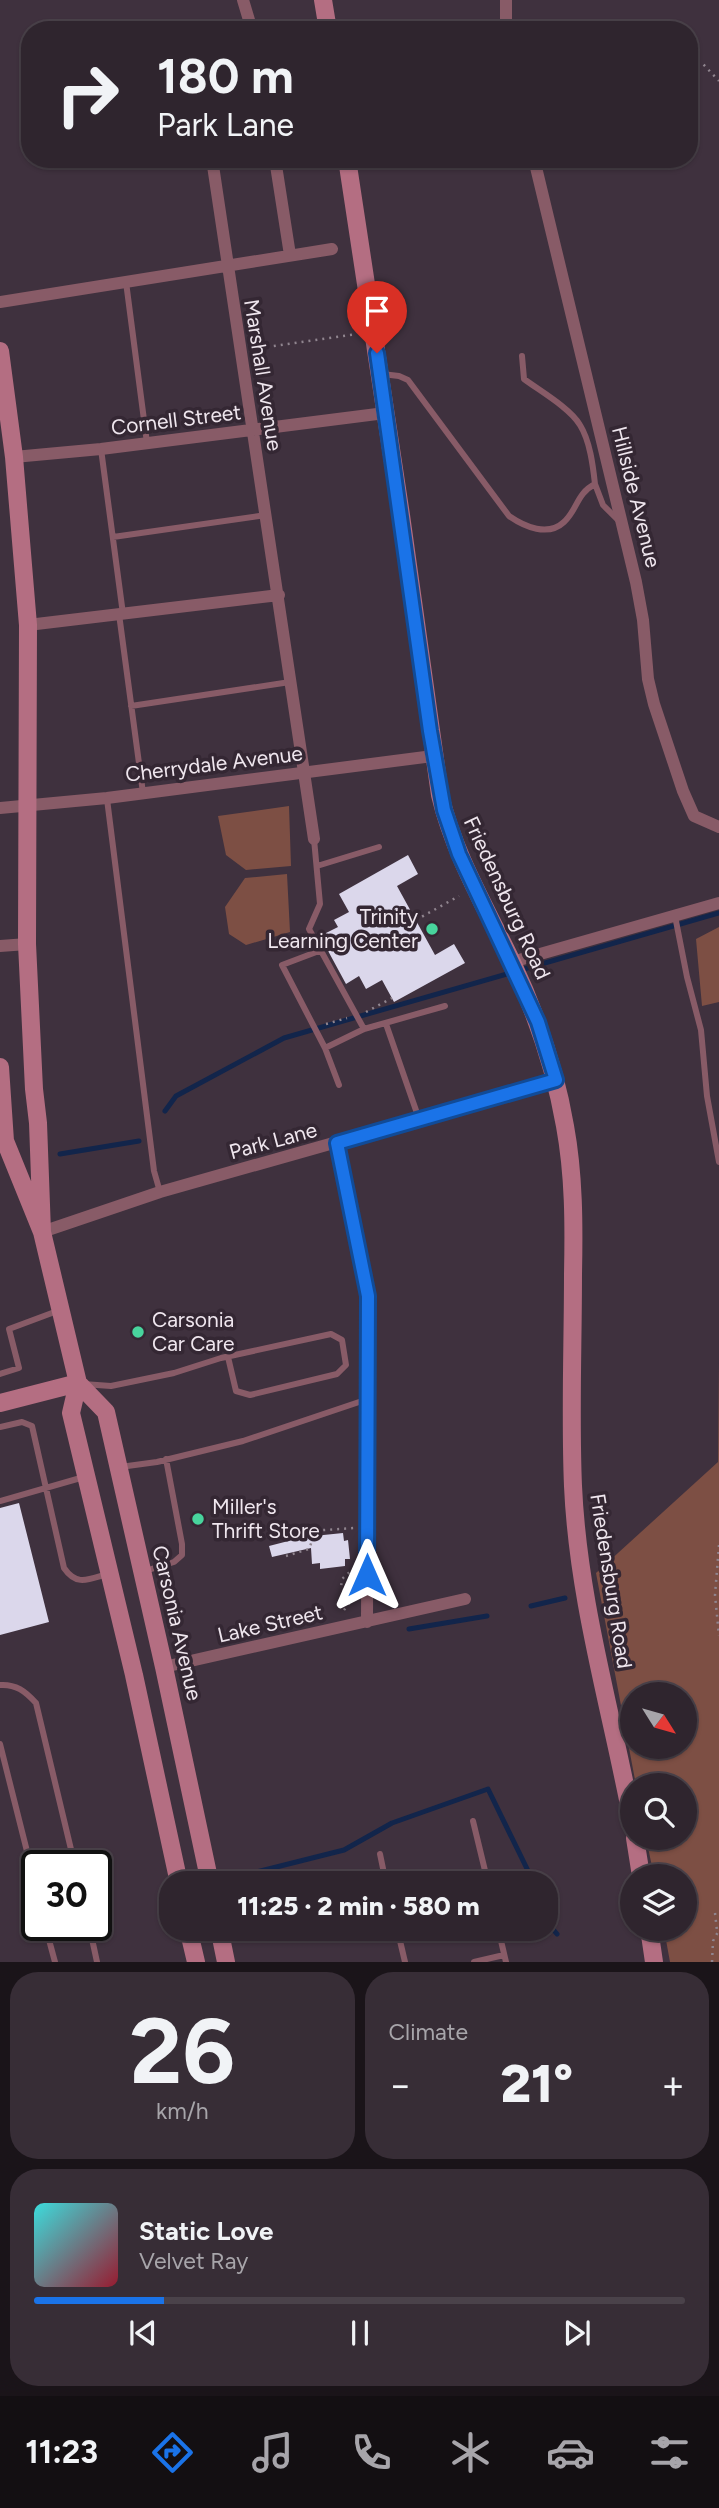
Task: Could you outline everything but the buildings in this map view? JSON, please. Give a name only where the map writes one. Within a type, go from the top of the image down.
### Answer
[{"type":"street","points":[[243,0],[249,21]]},
{"type":"street","points":[[323,0],[326,21]]},
{"type":"street","points":[[506,0],[506,21]]},
{"type":"street","name":"Marshall Avenue","points":[[213,168],[314,839]]},
{"type":"street","points":[[276,168],[290,255]]},
{"type":"street","name":"Friedensburg Road","points":[[348,168],[401,515],[433,757],[447,825],[538,1022],[556,1080],[566,1127],[574,1231],[573,1487],[580,1562],[622,1773]]},
{"type":"street","name":"Hillside Avenue","points":[[536,168],[636,582],[653,704],[694,816],[719,827]]},
{"type":"street","points":[[0,302],[332,249]]},
{"type":"street","points":[[0,351],[14,457],[28,625],[27,944],[42,1232],[78,1384],[71,1413],[176,1871]]},
{"type":"street","name":"Cornell Street","points":[[14,457],[101,449],[385,413]]},
{"type":"street","points":[[28,625],[279,595]]},
{"type":"street","name":"Cherrydale Avenue","points":[[0,807],[107,798],[433,757]]},
{"type":"street","points":[[512,962],[719,903]]},
{"type":"street","points":[[0,946],[27,944]]},
{"type":"street","points":[[0,1067],[5,1154],[42,1232]]},
{"type":"street","name":"Park Lane","points":[[42,1232],[160,1192],[556,1080]]},
{"type":"street","points":[[337,1143],[368,1296],[367,1622]]},
{"type":"street","points":[[0,1403],[78,1384]]},
{"type":"street","name":"Carsonia Avenue","points":[[78,1384],[106,1412],[164,1667],[206,1871]]},
{"type":"street","name":"Lake Street","points":[[164,1667],[465,1599]]},
{"type":"street","points":[[191,1941],[196,1962]]},
{"type":"street","points":[[222,1941],[226,1962]]},
{"type":"street","points":[[651,1941],[654,1962]]},
{"type":"lane","points":[[126,280],[147,443]]},
{"type":"lane","points":[[522,356],[524,379],[572,415],[581,426],[603,505],[620,523]]},
{"type":"lane","points":[[380,374],[400,376],[408,380],[509,516],[520,523],[536,529],[552,529],[565,521],[584,489],[595,484]]},
{"type":"lane","points":[[101,449],[143,793]]},
{"type":"lane","points":[[113,537],[266,515]]},
{"type":"lane","points":[[131,706],[290,682]]},
{"type":"lane","points":[[107,798],[154,1171],[160,1192]]},
{"type":"lane","points":[[314,839],[320,904],[309,929],[364,1030]]},
{"type":"lane","points":[[317,866],[379,847]]},
{"type":"lane","points":[[675,915],[701,1030],[707,1096],[719,1162]]},
{"type":"lane","points":[[319,951],[282,965],[325,1048],[339,1084]]},
{"type":"lane","points":[[325,1048],[364,1030],[445,1006]]},
{"type":"lane","points":[[386,1024],[419,1119]]},
{"type":"lane","points":[[0,1374],[19,1368],[9,1329],[60,1309]]},
{"type":"lane","points":[[78,1384],[111,1386],[174,1373],[228,1357],[331,1334],[342,1340],[346,1365],[337,1374],[250,1395],[236,1391],[228,1357]]},
{"type":"lane","points":[[119,1467],[243,1441],[368,1399]]},
{"type":"lane","points":[[0,1427],[22,1422],[32,1426],[64,1568],[71,1578],[79,1581],[109,1573]]},
{"type":"lane","points":[[143,1572],[174,1562],[182,1555],[166,1459]]},
{"type":"lane","points":[[0,1501],[86,1476]]},
{"type":"lane","points":[[0,1685],[11,1684],[26,1692],[36,1703],[71,1850]]},
{"type":"lane","points":[[0,1744],[27,1850]]},
{"type":"lane","points":[[473,1821],[485,1871]]},
{"type":"lane","points":[[380,1854],[384,1871]]},
{"type":"lane","points":[[49,1941],[55,1962]]},
{"type":"lane","points":[[92,1941],[97,1962]]},
{"type":"lane","points":[[400,1941],[405,1962]]},
{"type":"lane","points":[[474,1962],[505,1958]]},
{"type":"path","points":[[698,64],[703,64],[719,81]]},
{"type":"path","points":[[240,351],[374,332]]},
{"type":"path","points":[[416,920],[475,886]]},
{"type":"path","points":[[359,1014],[392,998]]},
{"type":"path","points":[[324,1025],[348,1018]]},
{"type":"path","points":[[286,1556],[309,1549],[312,1541],[310,1531],[354,1527]]},
{"type":"path","points":[[719,1545],[715,1595],[719,1636]]},
{"type":"path","points":[[333,1614],[346,1610],[354,1597],[341,1588],[342,1579],[356,1566]]},
{"type":"path","points":[[712,1962],[713,1941],[718,1931],[715,1913]]},
{"type":"shaded area","points":[[289,806],[291,866],[246,870],[226,855],[218,816]]},
{"type":"shaded area","points":[[287,874],[290,932],[246,945],[229,934],[225,907],[245,878]]},
{"type":"shaded area","points":[[719,927],[719,1002],[702,1006],[696,939]]},
{"type":"shaded area","points":[[719,1363],[719,1962],[670,1962],[666,1941],[697,1941],[697,1864],[651,1864],[649,1850],[697,1850],[697,1773],[634,1773],[631,1759],[697,1759],[697,1682],[620,1682],[620,1700],[596,1573],[718,1462]]},
{"type":"waterway","points":[[165,1111],[176,1096],[284,1038],[719,913]]},
{"type":"waterway","points":[[60,1154],[139,1141]]},
{"type":"waterway","points":[[531,1606],[565,1598]]},
{"type":"waterway","points":[[409,1629],[487,1616]]},
{"type":"waterway","points":[[261,1871],[344,1850],[392,1823],[488,1789],[528,1871]]},
{"type":"place","name":"Trinity Learning Center","points":[[432,929]]},
{"type":"place","name":"Carsonia Car Care","points":[[138,1332]]},
{"type":"place","name":"Miller's Thrift Store","points":[[198,1519]]},
{"type":"route","points":[[367,1575],[368,1296],[337,1143],[556,1080],[538,1022],[447,825],[430,731],[377,353]]}]
